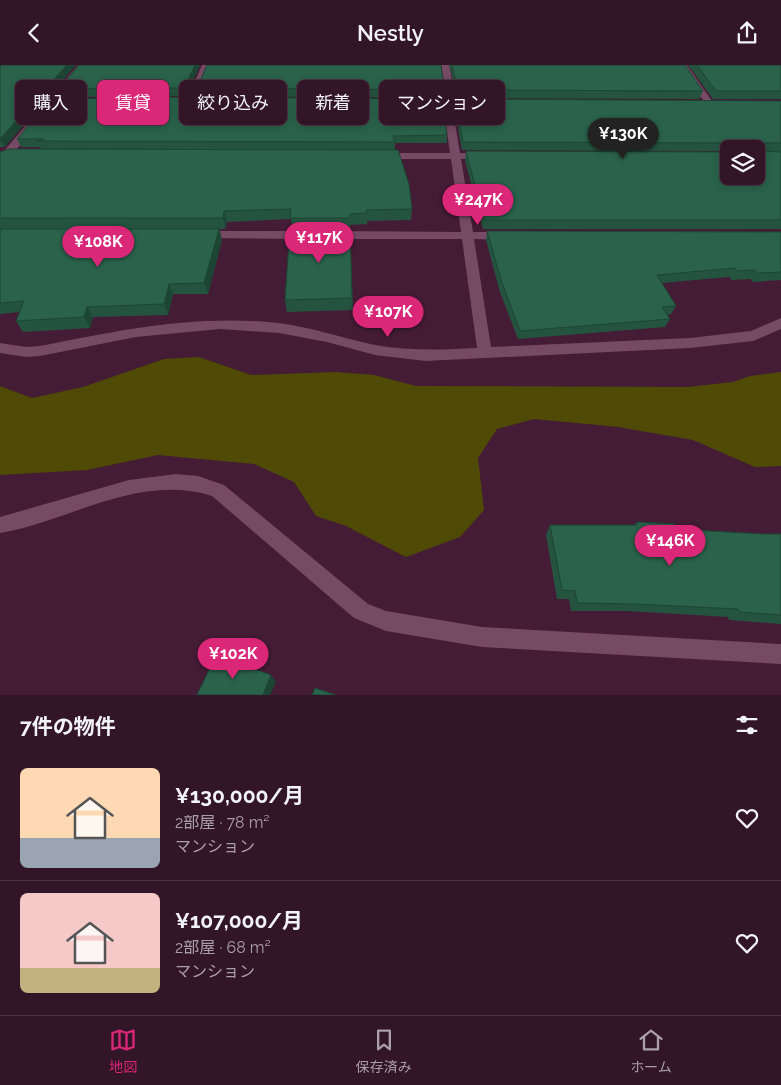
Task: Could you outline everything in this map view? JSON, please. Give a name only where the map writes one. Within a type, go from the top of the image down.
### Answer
[{"type":"street","points":[[8,154],[82,65]]},
{"type":"street","points":[[199,80],[206,65]]},
{"type":"street","points":[[445,65],[447,80]]},
{"type":"street","points":[[683,65],[710,104]]},
{"type":"street","points":[[452,125],[466,236],[484,353]]},
{"type":"street","points":[[366,156],[494,156]]},
{"type":"street","points":[[189,235],[516,236]]},
{"type":"street","points":[[0,348],[26,352],[40,351],[136,332],[181,326],[220,324],[251,325],[288,330],[399,355],[426,356],[690,343],[753,336],[781,323]]},
{"type":"street","points":[[0,525],[132,488],[167,482],[205,485],[218,490],[361,611],[386,621],[482,637],[781,654]]},
{"type":"shaded area","points":[[199,357],[251,375],[336,372],[374,375],[416,386],[687,387],[733,382],[750,376],[781,372],[781,466],[755,467],[693,440],[618,427],[534,419],[497,429],[478,458],[484,510],[460,537],[406,557],[346,526],[316,516],[294,482],[254,464],[158,455],[87,470],[0,475],[0,386],[32,398],[83,387],[164,359]]},
{"type":"building","points":[[0,65],[67,65],[53,80],[15,80],[15,122],[0,139]]},
{"type":"building","points":[[79,65],[195,65],[188,80],[179,80],[179,88],[169,88],[169,80],[97,80],[97,89],[87,89],[87,80],[66,80]]},
{"type":"building","points":[[207,65],[441,65],[443,80],[379,80],[379,89],[369,89],[369,80],[297,80],[297,89],[287,89],[287,80],[200,80]]},
{"type":"building","points":[[452,65],[685,65],[703,91],[505,90],[505,80],[456,80]]},
{"type":"building","points":[[697,65],[781,65],[781,91],[716,91]]},
{"type":"building","points":[[169,97],[179,97],[179,125],[287,125],[287,98],[297,98],[297,125],[369,125],[369,98],[379,99],[379,125],[446,125],[447,135],[393,136],[395,142],[37,141],[44,139],[17,139],[29,125],[87,125],[87,98],[97,98],[97,125],[169,125]]},
{"type":"building","points":[[505,99],[781,101],[781,143],[765,143],[765,140],[720,140],[720,143],[463,142],[460,125],[505,125]]},
{"type":"building","points":[[9,149],[398,150],[409,184],[412,209],[366,210],[367,213],[350,214],[350,218],[290,218],[291,209],[224,211],[223,218],[0,218],[0,152]]},
{"type":"building","points":[[466,151],[720,152],[720,185],[765,185],[765,151],[781,152],[781,220],[484,220]]},
{"type":"building","points":[[290,228],[350,228],[352,298],[285,300]]},
{"type":"building","points":[[0,229],[219,229],[204,283],[169,284],[164,304],[87,307],[84,317],[16,321],[24,301],[0,303]]},
{"type":"building","points":[[487,231],[781,232],[781,272],[758,273],[755,270],[737,271],[735,268],[657,275],[676,306],[662,307],[670,319],[520,331],[502,283]]},
{"type":"building","points":[[637,522],[675,524],[676,529],[781,534],[781,615],[740,612],[738,609],[577,603],[575,591],[562,590],[550,525],[637,525]]},
{"type":"building","points":[[216,655],[271,675],[263,695],[197,695]]},
{"type":"building","points":[[315,688],[336,695],[312,695]]}]
